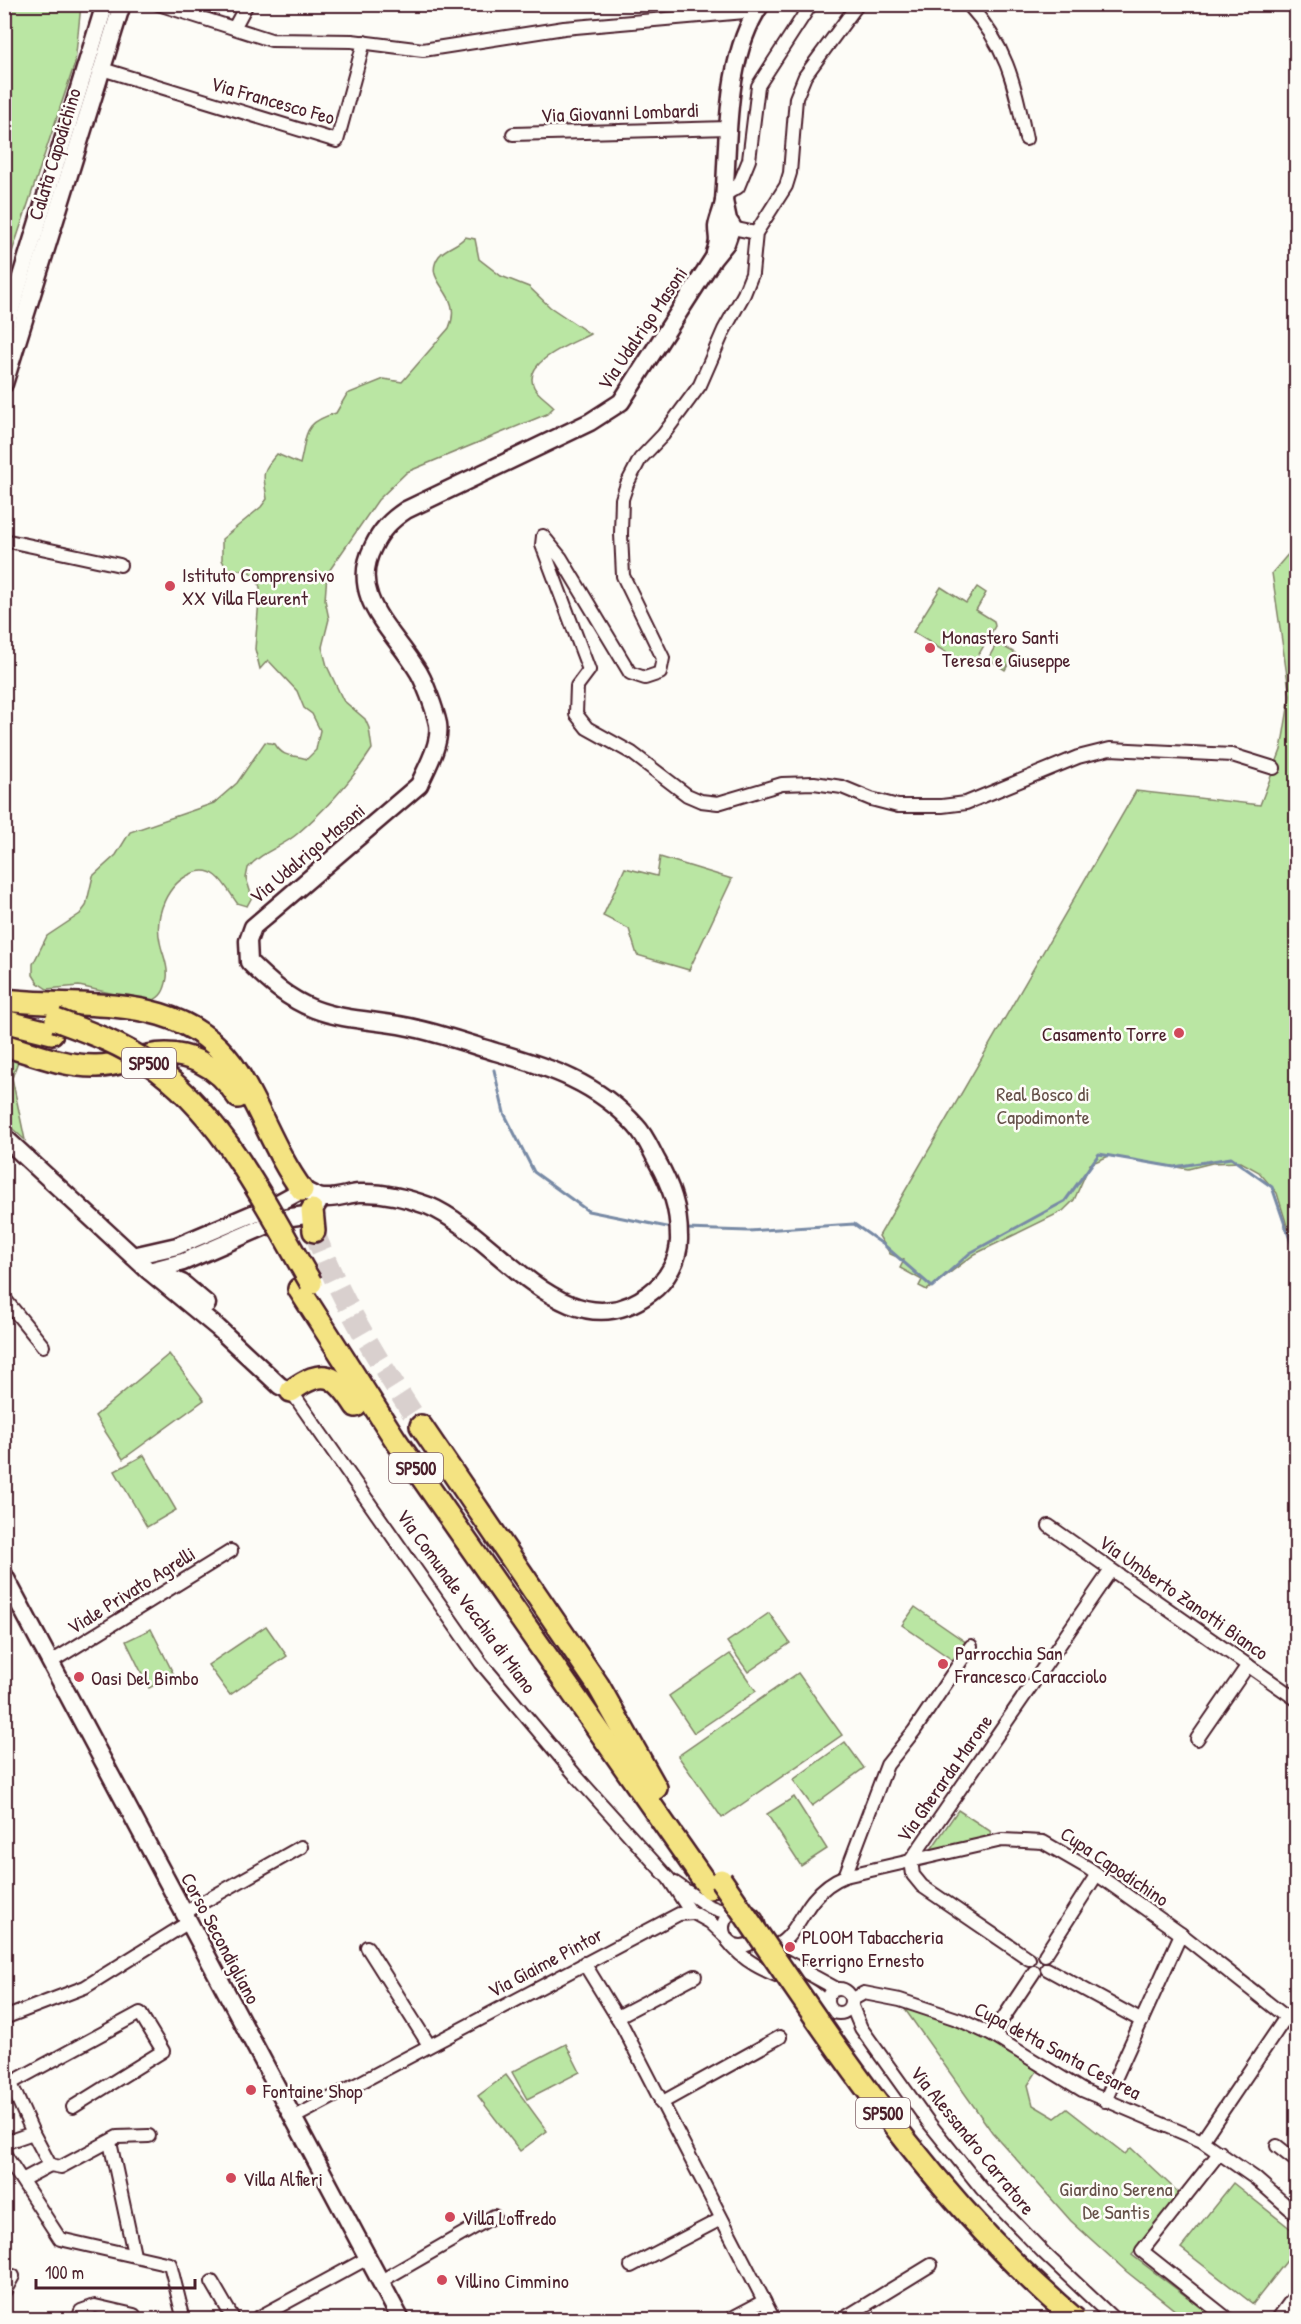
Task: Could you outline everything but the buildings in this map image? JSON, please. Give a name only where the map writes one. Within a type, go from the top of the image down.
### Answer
[{"type":"highway","points":[[4,1000],[128,1006],[154,1011],[187,1025],[216,1048],[237,1071],[305,1201]]},
{"type":"highway","name":"SP500","points":[[4,1008],[56,1020],[104,1037],[148,1063],[188,1095],[221,1135],[305,1286],[395,1439],[650,1791],[710,1889],[855,2097],[916,2179],[985,2255],[1054,2319]]},
{"type":"highway","name":"SP500","points":[[4,1021],[52,1033],[98,1050],[140,1074],[178,1106],[211,1144],[305,1286]]},
{"type":"highway","points":[[4,1045],[79,1066],[110,1065],[160,1054],[187,1056],[200,1061],[231,1085],[305,1201]]},
{"type":"highway","points":[[291,1391],[306,1380],[321,1376],[331,1377],[341,1384],[565,1703],[650,1791]]},
{"type":"highway","points":[[421,1426],[598,1685],[650,1791]]},
{"type":"highway","name":"SP500","points":[[710,1889],[927,2170],[995,2246],[1076,2319]]},
{"type":"street","name":"Calata Capodichino","points":[[4,332],[105,4]]},
{"type":"street","name":"Calata Capodichino","points":[[4,384],[122,4]]},
{"type":"street","points":[[158,4],[271,40],[364,42],[423,50],[564,28],[759,8],[740,54],[733,84],[724,198],[726,227],[756,233]]},
{"type":"street","points":[[234,28],[247,4]]},
{"type":"street","points":[[724,198],[738,187],[749,160],[758,86],[811,4]]},
{"type":"street","points":[[858,4],[805,76],[796,98],[790,173],[786,186],[756,233],[752,274],[744,294],[724,330],[700,386],[663,435],[640,459],[622,500],[621,561],[623,576],[663,658],[660,673],[645,678],[630,673],[561,558],[543,536],[542,545],[589,670],[577,686],[576,714],[587,728],[632,753],[687,795],[701,801],[718,803],[782,784],[814,783],[842,787],[871,799],[898,806],[950,805],[999,791],[1078,757],[1110,749],[1232,755],[1274,768]]},
{"type":"street","points":[[968,4],[994,35],[1012,77],[1026,139]]},
{"type":"street","name":"Via Francesco Feo","points":[[102,69],[338,141],[364,42]]},
{"type":"street","name":"Via Giovanni Lombardi","points":[[513,134],[728,128]]},
{"type":"street","name":"Via Udalrigo Masoni","points":[[149,1271],[180,1254],[305,1201],[374,1194],[428,1206],[463,1224],[551,1296],[567,1305],[591,1310],[627,1305],[649,1294],[666,1276],[680,1246],[679,1218],[669,1183],[638,1127],[609,1101],[585,1084],[553,1068],[417,1028],[354,1020],[313,1009],[276,988],[249,962],[248,941],[252,927],[419,785],[432,757],[438,725],[418,670],[374,606],[364,580],[369,555],[384,528],[406,510],[590,422],[621,402],[713,259],[726,243],[726,227]]},
{"type":"street","points":[[4,540],[120,565]]},
{"type":"street","name":"Via Comunale Vecchia di Miano","points":[[4,1137],[149,1271],[218,1328],[280,1386],[291,1391]]},
{"type":"street","points":[[180,1254],[177,1276],[182,1283]]},
{"type":"street","name":"Via Udalrigo Masoni","points":[[133,1256],[180,1254]]},
{"type":"street","name":"Via Comunale Vecchia di Miano","points":[[149,1271],[182,1283],[270,1362],[289,1383],[291,1391],[481,1663],[577,1777],[669,1879],[686,1911],[710,1922],[754,1966],[811,1990],[828,2005]]},
{"type":"street","points":[[4,1298],[43,1346]]},
{"type":"street","name":"Via Umberto Zanotti Bianco","points":[[1049,1527],[1296,1699]]},
{"type":"street","name":"Viale Privato Agrelli","points":[[51,1662],[231,1551]]},
{"type":"street","name":"Via Gherarda Marone","points":[[911,1860],[1112,1570]]},
{"type":"street","name":"Corso Secondigliano","points":[[4,1575],[401,2319]]},
{"type":"street","points":[[844,1876],[887,1765],[914,1731],[971,1646]]},
{"type":"street","points":[[1197,1739],[1248,1665]]},
{"type":"street","name":"Cupa Capodichino","points":[[769,1946],[774,1947],[784,1941],[813,1899],[831,1882],[844,1876],[1002,1840],[1028,1840],[1054,1846],[1097,1875],[1181,1934],[1291,2021]]},
{"type":"street","points":[[4,2018],[85,1987],[187,1918],[301,1847]]},
{"type":"street","points":[[911,1860],[913,1875],[922,1886],[1029,1959]]},
{"type":"street","points":[[1045,1955],[1097,1875]]},
{"type":"street","name":"Via Comunale Vecchia di Miano","points":[[669,1879],[710,1889],[730,1914],[735,1911],[747,1911],[756,1918],[759,1929],[769,1946],[786,1961],[837,1989]]},
{"type":"street","name":"Via Giaime Pintor","points":[[293,2118],[686,1911],[693,1900],[710,1889]]},
{"type":"street","points":[[730,1914],[723,1924],[726,1938],[745,1945],[754,1939],[759,1929]]},
{"type":"street","points":[[1105,2102],[1181,1934]]},
{"type":"street","points":[[367,1947],[429,2045]]},
{"type":"street","points":[[1036,1953],[1045,1955],[1049,1963],[1047,1969],[1041,1973],[1034,1972],[1029,1965],[1029,1959],[1036,1953]]},
{"type":"street","points":[[584,1963],[617,2017],[774,2319]]},
{"type":"street","points":[[1047,1969],[1142,2021]]},
{"type":"street","points":[[992,2035],[1034,1972]]},
{"type":"street","points":[[617,2017],[696,1976]]},
{"type":"street","points":[[837,1989],[848,1992],[851,2004],[848,2011],[840,2014],[832,2011],[828,2005],[828,1997],[837,1989]]},
{"type":"street","name":"Cupa detta Santa Cesarea","points":[[851,2004],[859,1994],[864,1993],[900,2000],[960,2020],[992,2035],[1105,2102],[1202,2141],[1220,2152],[1296,2214]]},
{"type":"street","name":"Via Alessandro Carratore","points":[[851,2004],[861,2028],[929,2123],[982,2189],[1044,2253],[1115,2319]]},
{"type":"street","points":[[11,2084],[140,2013],[163,2051],[73,2107]]},
{"type":"street","name":"Via Alessandro Carratore","points":[[840,2014],[861,2028]]},
{"type":"street","points":[[1202,2141],[1291,2021]]},
{"type":"street","points":[[661,2103],[780,2037]]},
{"type":"street","points":[[4,2068],[50,2165]]},
{"type":"street","points":[[4,2143],[33,2133]]},
{"type":"street","points":[[22,2181],[50,2165],[61,2167],[117,2137],[149,2136]]},
{"type":"street","points":[[110,2142],[134,2254]]},
{"type":"street","points":[[1277,2146],[1296,2161]]},
{"type":"street","points":[[1220,2152],[1142,2252],[1229,2319]]},
{"type":"street","points":[[4,2153],[60,2239],[170,2264],[184,2319]]},
{"type":"street","points":[[381,2281],[494,2217]]},
{"type":"street","points":[[631,2266],[721,2219]]},
{"type":"street","points":[[254,2319],[368,2258]]},
{"type":"street","points":[[841,2319],[931,2265]]},
{"type":"street","points":[[4,2292],[13,2276]]},
{"type":"street","points":[[212,2282],[234,2319]]},
{"type":"street","points":[[1277,2319],[1296,2294]]},
{"type":"street","points":[[728,2319],[764,2301]]},
{"type":"street","points":[[78,2319],[81,2311],[91,2307],[134,2315]]},
{"type":"green space","points":[[5,4],[81,5],[75,63],[5,273]]},
{"type":"green space","points":[[465,237],[475,239],[479,259],[501,276],[529,287],[550,307],[590,334],[551,354],[535,369],[532,378],[534,387],[554,407],[547,414],[407,472],[378,500],[327,574],[325,600],[329,619],[322,647],[327,666],[343,700],[365,719],[369,728],[372,749],[338,794],[318,815],[291,839],[253,862],[248,868],[246,878],[252,897],[247,906],[237,903],[220,879],[208,872],[193,873],[176,884],[164,901],[159,921],[160,942],[167,973],[164,990],[157,998],[150,1002],[79,986],[47,989],[38,983],[33,975],[33,964],[47,936],[80,914],[86,906],[93,876],[116,855],[130,832],[214,803],[237,783],[265,742],[275,744],[285,754],[307,759],[316,750],[320,730],[312,714],[304,708],[297,691],[268,660],[260,669],[255,649],[260,587],[256,577],[248,571],[227,569],[222,560],[222,539],[261,507],[267,499],[264,475],[267,466],[277,454],[300,464],[306,436],[312,425],[336,413],[347,394],[384,379],[402,382],[449,328],[452,305],[435,274],[435,265],[442,253]]},
{"type":"green space","name":"Real Bosco di Capodimonte","points":[[1296,545],[1296,1255],[1277,1193],[1259,1172],[1241,1162],[1212,1163],[1188,1169],[1109,1156],[1090,1164],[1074,1200],[1063,1211],[975,1254],[927,1290],[919,1286],[922,1280],[900,1268],[904,1260],[890,1254],[879,1236],[1136,791],[1260,805],[1281,750],[1290,696],[1272,573]]},
{"type":"green space","points":[[941,587],[966,603],[977,587],[986,593],[976,610],[994,621],[995,626],[971,668],[913,632]]},
{"type":"green space","points":[[997,643],[1015,653],[1005,670],[988,659]]},
{"type":"green space","points":[[660,857],[732,879],[689,970],[637,955],[629,929],[603,916],[625,868],[657,876]]},
{"type":"green space","points":[[5,1051],[20,1056],[12,1078],[25,1140],[5,1122]]},
{"type":"green space","points":[[169,1354],[204,1400],[123,1459],[95,1416]]},
{"type":"green space","points":[[144,1455],[176,1510],[147,1527],[115,1471]]},
{"type":"green space","points":[[915,1607],[967,1643],[954,1661],[902,1625]]},
{"type":"green space","points":[[769,1613],[790,1643],[748,1672],[727,1642]]},
{"type":"green space","points":[[266,1626],[287,1656],[230,1695],[208,1665]]},
{"type":"green space","points":[[151,1629],[174,1675],[149,1688],[126,1641]]},
{"type":"green space","points":[[730,1654],[756,1691],[694,1733],[669,1696]]},
{"type":"green space","points":[[798,1673],[842,1735],[722,1818],[678,1756]]},
{"type":"green space","points":[[845,1742],[864,1768],[812,1806],[793,1780]]},
{"type":"green space","points":[[794,1797],[827,1849],[801,1866],[767,1814]]},
{"type":"green space","points":[[958,1810],[990,1831],[992,1838],[930,1851]]},
{"type":"green space","name":"Giardino Serena De Santis","points":[[904,2008],[973,2034],[1039,2068],[1028,2085],[1033,2105],[1055,2118],[1067,2109],[1125,2154],[1131,2148],[1180,2194],[1132,2255],[1216,2319],[1186,2319],[1127,2272],[1071,2221],[992,2132]]},
{"type":"green space","points":[[566,2044],[580,2072],[527,2099],[512,2072]]},
{"type":"green space","points":[[506,2075],[547,2131],[520,2151],[478,2096]]},
{"type":"green space","points":[[1233,2183],[1296,2233],[1296,2249],[1253,2304],[1181,2248]]},
{"type":"waterway","points":[[494,1070],[504,1113],[534,1172],[588,1211],[672,1228]]},
{"type":"waterway","points":[[685,1229],[749,1231],[854,1224],[884,1245],[932,1287],[970,1253],[1065,1201],[1099,1154],[1174,1167],[1231,1158],[1272,1187],[1296,1257]]},
{"type":"tunnel","points":[[314,1231],[336,1283],[362,1332],[421,1426]]},
{"type":"place","name":"Istituto Comprensivo XX Villa Fleurent","points":[[170,586]]},
{"type":"place","name":"Monastero Santi Teresa e Giuseppe","points":[[930,648]]},
{"type":"place","name":"Casamento Torre","points":[[1179,1033]]},
{"type":"place","name":"Parrocchia San Francesco Caracciolo","points":[[943,1664]]},
{"type":"place","name":"Oasi Del Bimbo","points":[[79,1677]]},
{"type":"place","name":"PLOOM Tabaccheria Ferrigno Ernesto","points":[[790,1947]]},
{"type":"place","name":"Fontaine Shop","points":[[251,2090]]},
{"type":"place","name":"Villa Alfieri","points":[[231,2178]]},
{"type":"place","name":"Villa Loffredo","points":[[450,2217]]},
{"type":"place","name":"Villino Cimmino","points":[[442,2280]]}]
